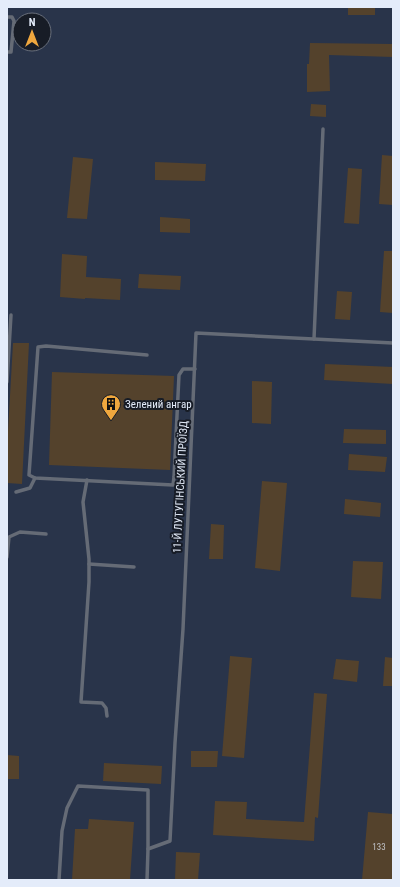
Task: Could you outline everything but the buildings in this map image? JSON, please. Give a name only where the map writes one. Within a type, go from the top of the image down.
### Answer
[{"type":"lane","points":[[7,17],[12,17],[14,21],[11,52],[7,52]]},
{"type":"lane","points":[[314,339],[323,129]]},
{"type":"lane","points":[[7,382],[11,315]]},
{"type":"lane","name":"11-Й ЛУТУГІНСЬКИЙ ПРОЇЗД","points":[[148,849],[170,841],[183,629],[196,333],[393,343]]},
{"type":"lane","points":[[148,355],[46,346],[38,347],[29,475],[35,478],[173,485],[179,375],[183,369],[195,369]]},
{"type":"lane","points":[[16,492],[30,488],[35,478]]},
{"type":"lane","points":[[87,480],[84,502],[89,582],[81,702],[102,703],[106,708],[107,716]]},
{"type":"lane","points":[[7,558],[9,537],[20,532],[46,534]]},
{"type":"lane","points":[[89,564],[134,567]]},
{"type":"lane","points":[[59,880],[62,831],[67,808],[78,786],[148,790],[147,880]]},
{"type":"place","name":"Зелений ангар","points":[[111,421]]}]
